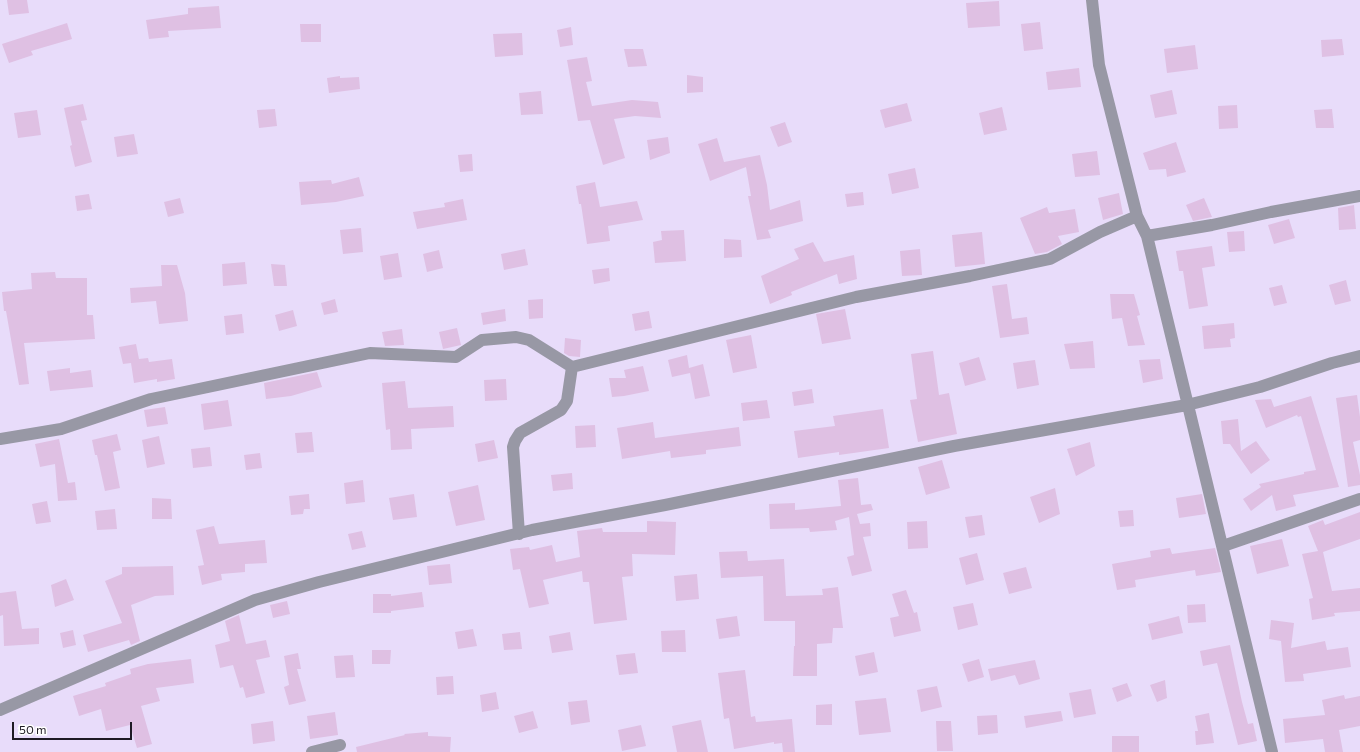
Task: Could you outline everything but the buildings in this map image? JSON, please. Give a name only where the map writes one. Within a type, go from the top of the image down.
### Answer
[{"type":"street","points":[[1092,0],[1099,65],[1137,216],[1147,236],[1272,752]]},
{"type":"street","points":[[1147,236],[1360,196]]},
{"type":"street","points":[[0,439],[61,429],[152,399],[370,353],[456,357],[482,340],[516,336],[529,340],[572,367],[856,297],[970,276],[1050,259],[1100,232],[1137,216]]},
{"type":"street","points":[[0,710],[255,600],[319,582],[520,534],[954,446],[1187,405],[1260,387],[1332,363],[1360,356]]},
{"type":"street","points":[[520,534],[513,447],[520,433],[561,410],[567,401],[572,367]]},
{"type":"street","points":[[1223,546],[1360,500]]},
{"type":"street","points":[[312,752],[340,745]]}]
